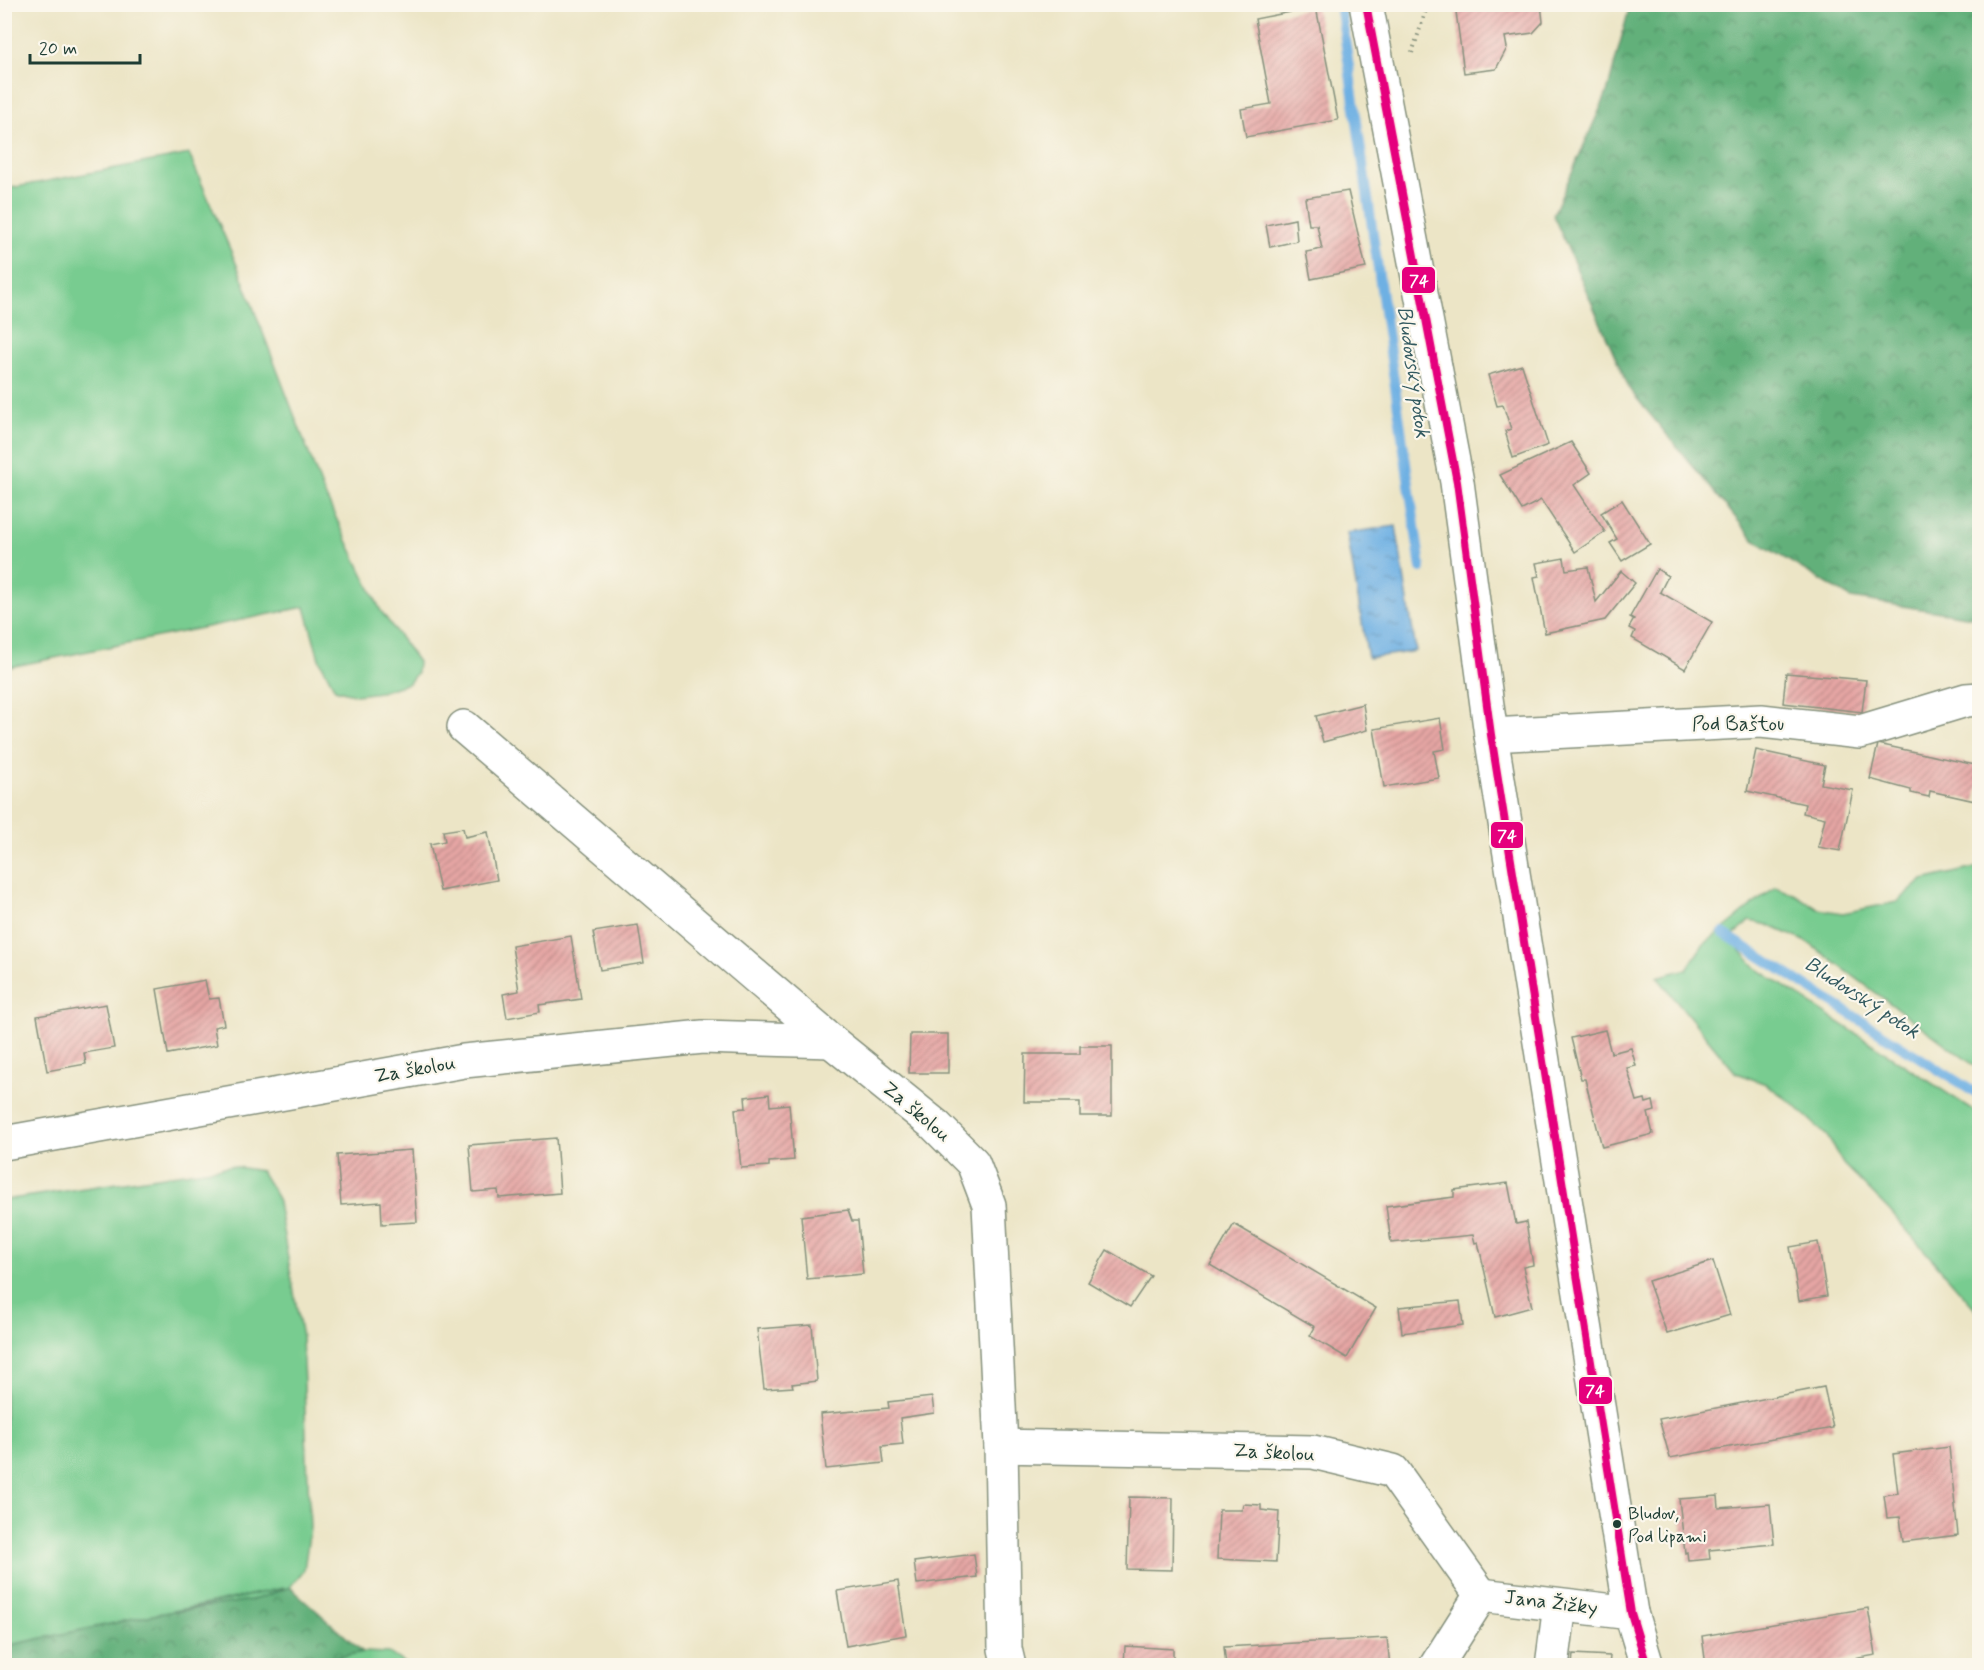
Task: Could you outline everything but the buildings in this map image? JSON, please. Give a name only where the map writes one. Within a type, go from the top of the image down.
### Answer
[{"type":"street","points":[[1366,4],[1457,482],[1491,735],[1631,1612],[1647,1665]]},
{"type":"street","name":"Pod Baštou","points":[[1491,735],[1761,721],[1860,732],[1966,700],[1980,699]]},
{"type":"street","name":"Za školou","points":[[464,727],[831,1041],[935,1125],[974,1163],[989,1205],[1001,1446],[1005,1649],[1009,1665]]},
{"type":"street","name":"Za školou","points":[[4,1143],[464,1061],[703,1037],[831,1041]]},
{"type":"street","name":"Za školou","points":[[1001,1446],[1313,1452],[1393,1471],[1481,1595]]},
{"type":"street","name":"Jana Žižky","points":[[1436,1665],[1481,1595],[1631,1612]]},
{"type":"street","points":[[1552,1665],[1560,1605]]},
{"type":"green space","points":[[1630,5],[1979,5],[1979,618],[1851,598],[1754,540],[1630,390],[1553,215],[1607,93]]},
{"type":"green space","points":[[189,154],[239,270],[324,493],[381,611],[418,662],[417,672],[409,683],[380,692],[356,695],[335,689],[319,659],[305,607],[5,668],[5,189]]},
{"type":"green space","points":[[1979,867],[1979,1069],[1807,942],[1768,925],[1750,921],[1730,938],[1756,968],[1979,1114],[1979,1313],[1889,1210],[1843,1164],[1827,1136],[1792,1103],[1766,1084],[1736,1073],[1657,977],[1687,969],[1702,946],[1775,887],[1794,894],[1818,909],[1843,913],[1897,902],[1923,880]]},
{"type":"green space","points":[[231,1166],[261,1171],[277,1197],[302,1337],[310,1528],[304,1570],[290,1587],[256,1599],[157,1616],[162,1613],[5,1646],[5,1200]]},
{"type":"green space","points":[[290,1587],[363,1652],[293,1666],[5,1665],[5,1646],[284,1588],[175,1612],[256,1599]]},
{"type":"green space","points":[[363,1652],[389,1653],[407,1665],[293,1666]]},
{"type":"water","points":[[1396,526],[1416,651],[1368,658],[1347,533]]},
{"type":"waterway","name":"Bludovský potok","points":[[1340,4],[1421,568]]},
{"type":"waterway","name":"Bludovský potok","points":[[1723,933],[1980,1096]]},
{"type":"transit line","name":"74","points":[[1366,4],[1457,482],[1491,735],[1631,1613],[1647,1666]]},
{"type":"place","name":"Bludov, Pod lipami","points":[[1617,1524]]}]
